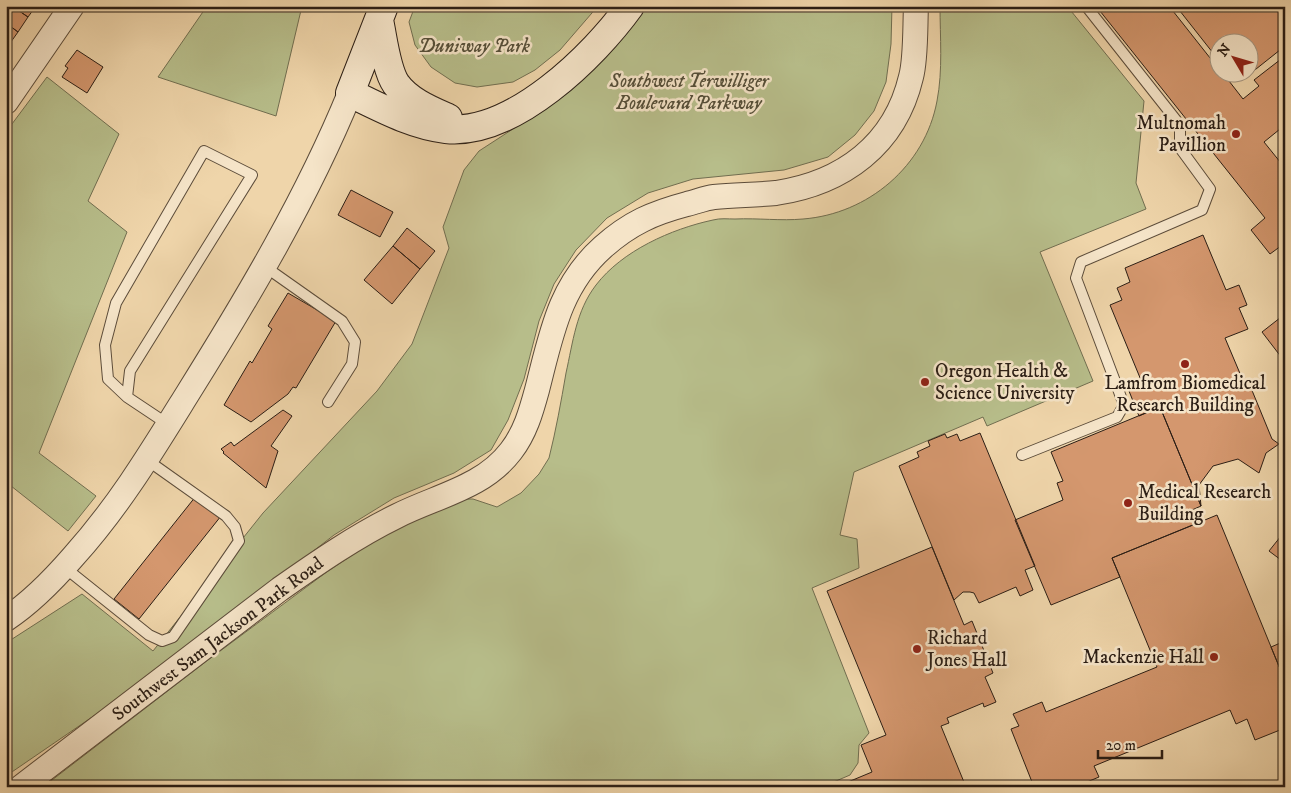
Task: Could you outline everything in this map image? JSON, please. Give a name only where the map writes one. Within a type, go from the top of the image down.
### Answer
[{"type":"main road","points":[[381,13],[350,93],[402,117],[427,126],[448,129],[470,128],[505,118],[542,94],[578,64],[630,6]]},
{"type":"main road","points":[[381,13],[387,56],[397,85],[419,104],[470,128]]},
{"type":"street","points":[[6,102],[72,6]]},
{"type":"street","name":"Southwest Sam Jackson Park Road","points":[[21,787],[305,571],[396,516],[467,486],[485,476],[499,464],[511,451],[530,415],[558,311],[572,284],[586,264],[623,230],[663,210],[713,197],[776,193],[821,181],[837,174],[865,156],[880,142],[904,100],[912,76],[916,6]]},
{"type":"street","points":[[6,619],[38,594],[64,567],[109,514],[147,460],[214,351],[311,182],[350,93]]},
{"type":"lane","points":[[1022,455],[1117,417],[1124,404],[1076,278],[1081,262],[1202,210],[1210,189],[1180,148],[1180,130],[1176,120],[1086,6]]},
{"type":"lane","points":[[127,398],[130,371],[252,175],[204,151],[116,303],[105,346],[108,379],[127,398],[168,425]]},
{"type":"lane","points":[[264,266],[342,321],[355,342],[352,364],[328,402]]},
{"type":"lane","points":[[64,567],[149,635],[162,641],[172,637],[239,541],[235,527],[226,516],[147,460]]},
{"type":"green space","points":[[207,6],[302,6],[276,116],[158,77]]},
{"type":"green space","name":"Duniway Park","points":[[415,6],[598,6],[560,50],[535,70],[513,82],[477,87],[455,83],[431,67],[415,45],[409,22]]},
{"type":"green space","name":"Southwest Terwilliger Boulevard Parkway","points":[[643,6],[892,6],[891,44],[886,82],[874,111],[855,135],[828,157],[784,170],[693,179],[648,193],[607,218],[576,250],[554,284],[539,321],[524,379],[508,420],[491,450],[454,473],[394,498],[334,535],[158,672],[6,776],[6,643],[82,594],[153,651],[263,513],[377,391],[412,344],[449,248],[443,227],[464,170],[479,151],[556,101]]},
{"type":"green space","points":[[940,6],[1067,6],[1144,101],[1136,183],[1146,209],[1040,252],[1093,381],[987,426],[983,417],[854,472],[840,535],[857,539],[859,568],[812,588],[869,733],[859,745],[858,763],[850,775],[822,787],[43,787],[208,660],[328,571],[375,540],[415,519],[462,499],[473,499],[497,507],[521,493],[539,474],[549,458],[573,338],[584,305],[596,285],[607,273],[633,252],[648,243],[681,229],[716,219],[795,220],[827,215],[850,208],[871,197],[890,182],[906,166],[920,146],[930,125],[937,101],[941,54]]},
{"type":"green space","points":[[47,77],[119,134],[88,201],[127,232],[39,453],[96,496],[68,531],[6,482],[6,132]]},
{"type":"building","points":[[6,6],[12,6],[28,17],[18,32],[6,23]]},
{"type":"building","points":[[12,6],[36,6],[28,17]]},
{"type":"building","name":"Multnomah Pavillion","points":[[1096,6],[1169,6],[1208,55],[1208,82],[1230,82],[1243,99],[1259,86],[1256,82],[1258,82],[1258,77],[1285,56],[1285,125],[1264,142],[1285,168],[1285,243],[1270,254],[1251,230],[1265,218]]},
{"type":"building","points":[[1176,6],[1277,6],[1285,16],[1285,46],[1258,67],[1258,32],[1208,32],[1208,47]]},
{"type":"building","points":[[6,23],[18,32],[8,46],[6,44]]},
{"type":"building","points":[[77,50],[103,67],[87,93],[62,77],[68,68],[65,66]]},
{"type":"building","points":[[351,190],[393,212],[380,237],[338,215]]},
{"type":"building","points":[[407,228],[435,251],[420,269],[393,246]]},
{"type":"building","name":"Lamfrom Biomedical Research Building","points":[[1203,235],[1226,290],[1239,285],[1247,305],[1239,308],[1248,329],[1225,338],[1247,390],[1251,388],[1272,439],[1279,444],[1266,453],[1259,473],[1238,459],[1213,466],[1199,485],[1201,506],[1160,407],[1139,416],[1129,391],[1143,385],[1110,305],[1122,300],[1117,288],[1130,282],[1125,268]]},
{"type":"building","points":[[393,246],[420,269],[392,304],[364,280]]},
{"type":"building","points":[[288,293],[336,321],[296,388],[293,387],[288,394],[251,422],[224,405],[250,361],[252,363],[272,329],[268,326]]},
{"type":"building","points":[[1285,314],[1285,362],[1262,332]]},
{"type":"building","name":"Medical Research Building","points":[[1160,407],[1201,506],[1192,510],[1198,523],[1112,558],[1120,577],[1051,605],[1015,520],[1063,500],[1057,483],[1063,481],[1051,452]]},
{"type":"building","points":[[283,410],[292,416],[271,446],[278,451],[266,488],[223,453],[221,449],[231,442],[234,446]]},
{"type":"building","points":[[980,433],[1035,566],[1025,570],[1033,590],[1020,596],[1016,587],[979,603],[974,593],[970,592],[963,592],[954,600],[899,466],[919,457],[917,452],[930,446],[928,441],[945,434],[947,438],[957,434],[960,441]]},
{"type":"building","points":[[196,496],[221,516],[139,619],[114,599]]},
{"type":"building","name":"Mackenzie Hall","points":[[1217,515],[1285,681],[1285,728],[1255,740],[1247,719],[1236,724],[1230,710],[1094,766],[1099,777],[1075,787],[1034,787],[1011,729],[1019,726],[1013,714],[1042,702],[1046,712],[1157,667],[1112,558]]},
{"type":"building","points":[[1285,531],[1285,563],[1269,551]]},
{"type":"building","name":"Richard Jones Hall","points":[[932,547],[964,625],[972,621],[993,673],[985,677],[996,702],[984,707],[983,703],[947,718],[949,723],[941,726],[966,787],[836,787],[872,772],[861,745],[886,735],[827,591]]},
{"type":"building","points":[[1285,641],[1285,675],[1283,676],[1271,647]]},
{"type":"place","name":"Multnomah Pavillion","points":[[1236,134]]},
{"type":"place","name":"Lamfrom Biomedical Research Building","points":[[1185,364]]},
{"type":"place","name":"Oregon Health & Science University","points":[[925,382]]},
{"type":"place","name":"Medical Research Building","points":[[1128,503]]},
{"type":"place","name":"Richard Jones Hall","points":[[917,649]]},
{"type":"place","name":"Mackenzie Hall","points":[[1214,657]]}]
